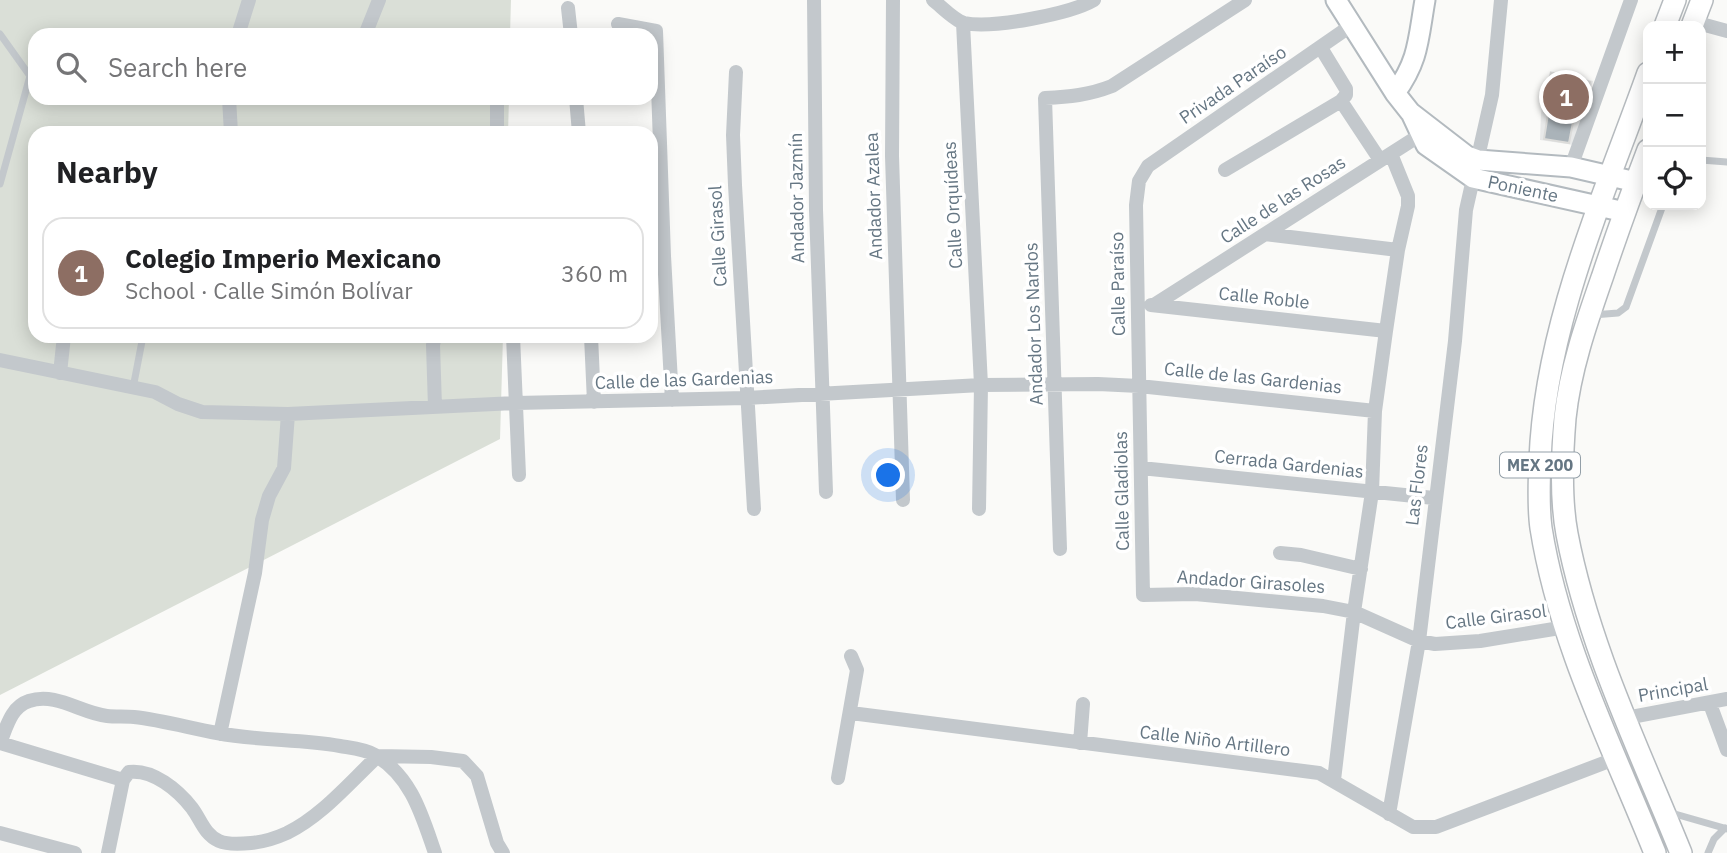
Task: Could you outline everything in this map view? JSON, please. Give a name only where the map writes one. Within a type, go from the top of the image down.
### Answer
[{"type":"main road","points":[[1667,21],[1675,0]]},
{"type":"main road","points":[[1694,21],[1702,0]]},
{"type":"main road","name":"MEX 200","points":[[1644,84],[1568,298],[1549,369],[1541,433],[1539,485],[1541,527],[1553,586],[1583,676],[1655,853]]},
{"type":"main road","name":"MEX 200","points":[[1643,164],[1589,315],[1574,368],[1565,416],[1563,471],[1566,532],[1583,602],[1602,660],[1681,853]]},
{"type":"street","points":[[240,28],[249,0]]},
{"type":"street","points":[[368,28],[379,0]]},
{"type":"street","name":"Andador Jazmín","points":[[814,0],[816,197],[827,492]]},
{"type":"street","name":"Andador Azalea","points":[[893,0],[892,144],[903,500]]},
{"type":"street","points":[[933,0],[963,23],[1002,23],[1055,7],[1088,3]]},
{"type":"street","name":"Andador Los Nardos","points":[[1060,549],[1045,98],[1074,97],[1112,86],[1245,0]]},
{"type":"street","name":"Poniente","points":[[1336,0],[1395,93],[1426,132],[1426,145],[1476,169],[1625,212]]},
{"type":"street","points":[[1395,93],[1415,61],[1424,0]]},
{"type":"street","name":"Las Flores","points":[[1389,814],[1419,641],[1434,498],[1455,341],[1466,209],[1492,95],[1501,0]]},
{"type":"street","points":[[1571,167],[1631,0]]},
{"type":"street","points":[[568,8],[570,28]]},
{"type":"street","name":"Calle Orquídeas","points":[[963,23],[981,386],[979,509]]},
{"type":"street","points":[[618,24],[640,28]]},
{"type":"street","name":"Privada Paraíso","points":[[1139,181],[1148,166],[1352,25]]},
{"type":"street","points":[[1706,27],[1727,31]]},
{"type":"street","points":[[1321,48],[1340,79],[1344,98],[1386,157],[1408,196],[1386,331],[1376,411],[1372,492],[1354,612],[1335,780]]},
{"type":"street","name":"Calle Girasol","points":[[736,72],[733,135],[754,509]]},
{"type":"street","points":[[658,87],[672,400]]},
{"type":"street","points":[[1225,170],[1344,98]]},
{"type":"street","points":[[229,105],[231,126]]},
{"type":"street","points":[[497,105],[497,126]]},
{"type":"street","points":[[577,105],[578,126]]},
{"type":"street","name":"Calle de las Rosas","points":[[1154,305],[1426,132]]},
{"type":"street","name":"Poniente","points":[[1476,169],[1571,167],[1636,182]]},
{"type":"street","name":"Calle Paraíso","points":[[1139,181],[1136,205],[1139,386]]},
{"type":"street","points":[[1265,234],[1398,250]]},
{"type":"street","name":"Calle Roble","points":[[1138,303],[1386,331]]},
{"type":"street","points":[[60,373],[63,343]]},
{"type":"street","points":[[433,343],[435,407]]},
{"type":"street","points":[[513,343],[519,475]]},
{"type":"street","points":[[591,343],[594,402]]},
{"type":"street","name":"Calle de las Gardenias","points":[[0,360],[155,392],[202,412],[288,414],[1055,384],[1139,386],[1376,411]]},
{"type":"street","name":"Calle Gladiolas","points":[[1139,386],[1143,595]]},
{"type":"street","points":[[220,734],[255,573],[262,520],[269,496],[284,468],[288,414]]},
{"type":"street","name":"Cerrada Gardenias","points":[[1141,468],[1434,498]]},
{"type":"street","points":[[1280,553],[1301,555],[1360,569]]},
{"type":"street","name":"Andador Girasoles","points":[[1143,595],[1195,594],[1323,606],[1354,612]]},
{"type":"street","name":"Calle Girasol","points":[[1354,612],[1419,641],[1434,644],[1469,642],[1566,627]]},
{"type":"street","points":[[838,778],[857,670],[851,656]]},
{"type":"street","points":[[123,780],[0,743],[15,709],[31,700],[48,699],[106,716],[135,717],[236,737],[317,742],[366,750],[378,756],[404,780],[416,800],[435,853]]},
{"type":"street","name":"Principal","points":[[1626,718],[1727,699]]},
{"type":"street","points":[[1080,744],[1083,704]]},
{"type":"street","points":[[1710,704],[1727,750]]},
{"type":"street","name":"Calle Niño Artillero","points":[[851,713],[1319,773],[1413,827],[1436,827],[1617,758]]},
{"type":"street","points":[[108,853],[123,780],[129,772],[144,772],[169,785],[192,808],[207,832],[221,842],[238,844],[260,842],[286,834],[313,817],[378,756],[431,757],[463,761],[477,776],[497,843],[503,853]]},
{"type":"street","points":[[0,833],[75,853]]},
{"type":"lane","points":[[0,34],[28,73]]},
{"type":"lane","points":[[0,184],[28,83]]},
{"type":"lane","points":[[1706,160],[1727,162]]},
{"type":"lane","points":[[1589,315],[1618,313],[1626,307],[1661,210]]},
{"type":"lane","points":[[133,388],[142,343]]},
{"type":"lane","points":[[1664,811],[1726,828]]},
{"type":"lane","points":[[1708,853],[1714,839],[1726,828]]},
{"type":"shaded area","points":[[0,0],[511,0],[510,28],[28,28],[28,105],[509,105],[508,126],[28,126],[28,343],[503,343],[500,439],[0,695]]},
{"type":"shaded area","points":[[1550,71],[1593,81],[1574,145],[1540,140],[1541,113]]},
{"type":"building","points":[[1551,73],[1590,82],[1578,118],[1574,117],[1569,143],[1544,139],[1548,114],[1544,112]]},
{"type":"place","name":"Colegio Imperio Mexicano","points":[[1566,97]]}]
